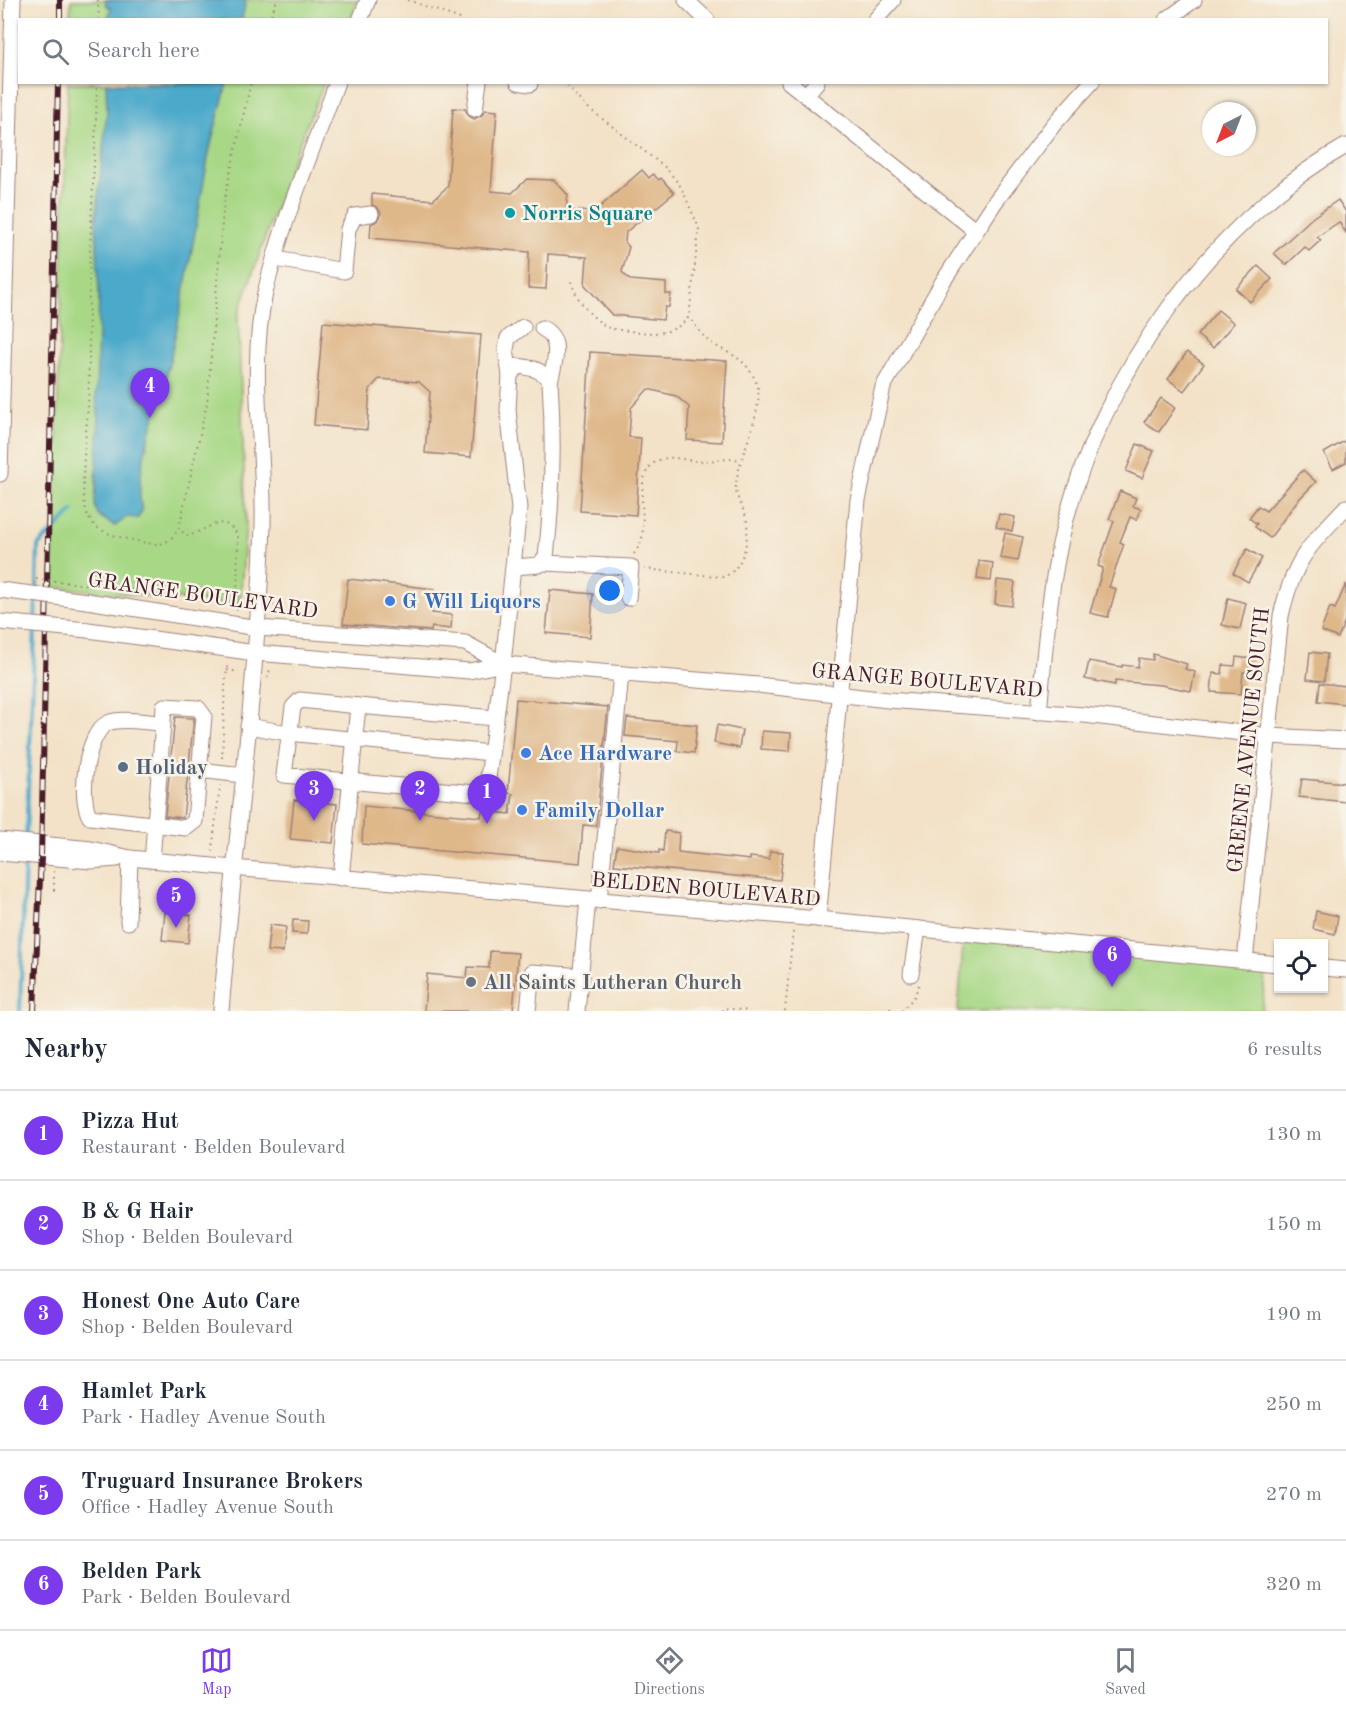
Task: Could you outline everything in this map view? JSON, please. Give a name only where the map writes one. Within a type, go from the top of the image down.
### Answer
[{"type":"street","points":[[0,474],[13,0]]},
{"type":"street","points":[[362,18],[368,0]]},
{"type":"street","points":[[686,0],[705,18]]},
{"type":"street","points":[[876,18],[893,0]]},
{"type":"street","points":[[1169,18],[1194,0]]},
{"type":"street","points":[[221,1011],[233,868],[258,628],[263,522],[256,376],[265,295],[336,84]]},
{"type":"street","points":[[475,109],[479,84]]},
{"type":"street","points":[[792,84],[976,231]]},
{"type":"street","points":[[806,95],[815,84]]},
{"type":"street","points":[[818,919],[858,500],[884,387],[942,283],[976,231],[1054,124],[1090,84]]},
{"type":"street","points":[[1039,712],[1049,610],[1064,528],[1081,469],[1135,354],[1221,243],[1310,166],[1346,146]]},
{"type":"street","points":[[276,260],[344,271],[349,222],[355,216],[371,214]]},
{"type":"street","points":[[495,718],[300,700],[293,707],[284,775],[351,779],[475,793],[487,786],[503,664],[519,508],[508,410],[510,375],[506,350],[508,338],[523,327]]},
{"type":"street","points":[[542,328],[554,338],[556,348],[550,381],[553,495],[544,563]]},
{"type":"street","points":[[510,375],[518,366],[535,368],[544,372],[550,381]]},
{"type":"street","name":"GREENE AVENUE SOUTH","points":[[1245,961],[1281,616],[1287,587],[1304,554],[1346,507]]},
{"type":"street","points":[[514,567],[544,563],[631,567],[628,598]]},
{"type":"street","name":"GRANGE BOULEVARD","points":[[0,590],[258,628],[465,643],[503,664]]},
{"type":"street","name":"GRANGE BOULEVARD","points":[[0,622],[88,630],[256,652],[469,671],[503,664],[1269,735],[1346,740]]},
{"type":"street","points":[[577,1011],[621,674]]},
{"type":"street","points":[[341,878],[358,705]]},
{"type":"street","points":[[152,860],[155,824],[163,723],[164,706],[198,708],[204,716],[195,820],[186,828],[155,824],[90,817],[86,811],[87,760],[99,729],[114,721],[163,723]]},
{"type":"street","points":[[248,726],[288,733],[491,753]]},
{"type":"street","points":[[199,770],[243,775]]},
{"type":"street","name":"BELDEN BOULEVARD","points":[[0,840],[91,849],[130,858],[211,866],[818,919],[1274,964]]},
{"type":"street","name":"BELDEN BOULEVARD","points":[[0,853],[91,861],[130,858]]},
{"type":"street","points":[[128,922],[130,858]]},
{"type":"street","points":[[911,974],[918,929]]},
{"type":"street","points":[[1328,968],[1346,970]]},
{"type":"street","points":[[528,1011],[532,972],[581,976]]},
{"type":"path","points":[[98,0],[99,18]]},
{"type":"path","points":[[270,18],[277,0]]},
{"type":"path","points":[[408,0],[458,18]]},
{"type":"path","points":[[97,84],[89,289],[86,505],[89,518],[97,527],[125,538],[157,545],[170,542],[178,528],[207,403],[224,200],[250,84]]},
{"type":"path","points":[[565,84],[587,107],[666,168],[681,187],[699,228],[689,317],[681,326],[669,332],[656,334],[609,328],[575,296],[571,281]]},
{"type":"path","points":[[689,317],[712,344],[738,355],[758,385],[757,405],[742,460],[735,485],[747,523],[739,566],[733,574],[723,577],[631,567],[631,558],[641,543],[644,479],[648,468],[660,460],[672,458],[699,461],[722,457],[742,460]]},
{"type":"path","points":[[178,528],[186,536],[198,534],[212,524],[221,523],[231,526],[238,535],[239,595],[234,624]]},
{"type":"path","points":[[34,579],[89,585]]},
{"type":"path","points":[[211,866],[221,772],[226,698],[224,675],[231,649]]},
{"type":"path","points":[[53,858],[54,895]]},
{"type":"path","points":[[785,1011],[794,917]]},
{"type":"path","points":[[723,1011],[723,1008],[750,1011]]},
{"type":"green space","points":[[71,0],[358,0],[350,18],[70,18]]},
{"type":"green space","points":[[68,84],[324,84],[294,156],[238,315],[246,522],[240,605],[52,587]]},
{"type":"green space","points":[[964,933],[1266,963],[1262,1011],[958,1011]]},
{"type":"water","points":[[106,0],[246,0],[242,18],[108,18],[111,8],[106,5]]},
{"type":"water","points":[[106,84],[227,84],[208,158],[173,346],[143,461],[140,479],[142,511],[138,518],[127,517],[115,526],[98,515],[95,505],[99,420],[96,398],[99,297],[96,218],[107,110]]},
{"type":"building","name":"Norris Square","points":[[453,108],[465,109],[474,119],[482,115],[485,110],[497,111],[491,191],[512,193],[527,179],[554,180],[568,195],[566,210],[594,212],[642,170],[649,178],[653,174],[659,180],[661,178],[674,193],[626,232],[625,242],[629,247],[622,272],[630,280],[666,283],[666,294],[671,294],[669,307],[665,307],[663,320],[612,315],[585,285],[587,257],[548,254],[546,289],[528,288],[529,252],[370,238],[371,224],[377,221],[381,213],[372,205],[372,194],[433,200],[448,186]]},
{"type":"building","points":[[1338,200],[1346,212],[1346,233],[1339,222],[1317,237],[1321,240],[1309,251],[1305,247],[1286,265],[1274,253],[1312,218]]},
{"type":"building","points":[[1258,266],[1272,279],[1250,302],[1236,289]]},
{"type":"building","points":[[1218,310],[1234,323],[1213,348],[1197,335]]},
{"type":"building","points":[[323,322],[481,335],[471,457],[425,453],[430,392],[419,382],[379,379],[370,389],[367,430],[314,425]]},
{"type":"building","points":[[590,352],[727,361],[722,442],[687,440],[689,407],[676,396],[648,389],[631,408],[629,437],[641,438],[636,515],[580,511]]},
{"type":"building","points":[[1187,352],[1204,364],[1184,391],[1168,379]]},
{"type":"building","points":[[1161,398],[1175,408],[1159,432],[1144,422]]},
{"type":"building","points":[[1346,440],[1346,462],[1333,469],[1324,453]]},
{"type":"building","points":[[1137,444],[1154,451],[1142,478],[1126,471]]},
{"type":"building","points":[[1303,470],[1316,482],[1297,501],[1270,538],[1255,527],[1257,524],[1249,518],[1258,506],[1266,511]]},
{"type":"building","points":[[1120,491],[1136,498],[1133,506],[1141,509],[1137,520],[1130,517],[1120,542],[1124,544],[1109,587],[1116,589],[1108,617],[1090,613],[1103,568],[1098,566],[1114,521],[1109,519]]},
{"type":"building","points":[[999,514],[1015,517],[1012,531],[996,527]]},
{"type":"building","points":[[1005,533],[1023,537],[1018,561],[1000,558]]},
{"type":"building","points":[[1247,549],[1262,558],[1248,582],[1233,573]]},
{"type":"building","points":[[979,561],[993,563],[991,581],[977,579]]},
{"type":"building","name":"G Will Liquors","points":[[348,579],[435,589],[432,613],[452,615],[451,629],[432,627],[431,631],[343,624]]},
{"type":"building","points":[[997,580],[1015,582],[1012,606],[995,604]]},
{"type":"building","points":[[1346,584],[1346,618],[1338,638],[1321,631],[1330,607],[1335,609]]},
{"type":"building","points":[[550,590],[593,594],[590,637],[546,633]]},
{"type":"building","points":[[1228,598],[1246,603],[1240,629],[1222,625]]},
{"type":"building","points":[[1310,652],[1327,654],[1324,681],[1307,679]]},
{"type":"building","points":[[1153,654],[1187,664],[1185,669],[1195,672],[1191,691],[1161,685],[1115,681],[1115,685],[1085,679],[1089,661],[1122,667],[1122,665],[1138,667],[1139,658],[1153,660]]},
{"type":"building","points":[[1236,657],[1252,659],[1250,672],[1243,672],[1241,694],[1211,692],[1213,673],[1222,674],[1223,665],[1235,666]]},
{"type":"building","points":[[1320,683],[1346,686],[1344,704],[1318,701]]},
{"type":"building","points":[[516,699],[608,707],[596,826],[583,825],[580,863],[362,844],[364,806],[481,817],[482,811],[510,814],[513,794],[508,793]]},
{"type":"building","points":[[175,717],[194,718],[183,818],[165,816]]},
{"type":"building","points":[[627,718],[697,725],[694,753],[677,751],[678,741],[625,736]]},
{"type":"building","points":[[717,725],[742,730],[739,748],[714,743]]},
{"type":"building","points":[[762,731],[791,733],[790,751],[761,749]]},
{"type":"building","points":[[1302,779],[1346,783],[1346,802],[1299,797]]},
{"type":"building","points":[[294,800],[337,804],[333,843],[290,839]]},
{"type":"building","points":[[665,831],[679,833],[678,852],[750,860],[750,857],[769,859],[770,851],[783,852],[780,880],[614,865],[617,846],[659,853],[659,850],[663,851]]},
{"type":"building","points":[[1316,911],[1338,916],[1335,934],[1313,929]]},
{"type":"building","points":[[165,912],[191,915],[188,943],[162,940]]},
{"type":"building","points":[[293,920],[308,921],[307,934],[292,933]]},
{"type":"building","points":[[270,925],[286,927],[283,952],[267,951]]},
{"type":"building","name":"All Saints Lutheran Church","points":[[490,951],[518,953],[513,1011],[424,1011],[427,974],[467,978],[468,967],[489,968]]},
{"type":"waterway","points":[[37,589],[38,546],[73,511]]},
{"type":"waterway","points":[[35,622],[36,600]]},
{"type":"waterway","points":[[26,838],[35,630]]},
{"type":"waterway","points":[[20,1011],[25,858]]},
{"type":"railway","points":[[60,0],[60,18]]},
{"type":"railway","points":[[34,1011],[41,857],[58,84]]},
{"type":"place","name":"Norris Square","points":[[510,213]]},
{"type":"place","name":"Hamlet Park","points":[[150,418]]},
{"type":"place","name":"G Will Liquors","points":[[390,601]]},
{"type":"place","name":"Ace Hardware","points":[[526,753]]},
{"type":"place","name":"Holiday","points":[[123,767]]},
{"type":"place","name":"Family Dollar","points":[[522,810]]},
{"type":"place","name":"Honest One Auto Care","points":[[314,821]]},
{"type":"place","name":"B & G Hair","points":[[420,821]]},
{"type":"place","name":"Pizza Hut","points":[[487,824]]},
{"type":"place","name":"Truguard Insurance Brokers","points":[[176,928]]},
{"type":"place","name":"All Saints Lutheran Church","points":[[471,982]]},
{"type":"place","name":"Belden Park","points":[[1112,987]]}]
